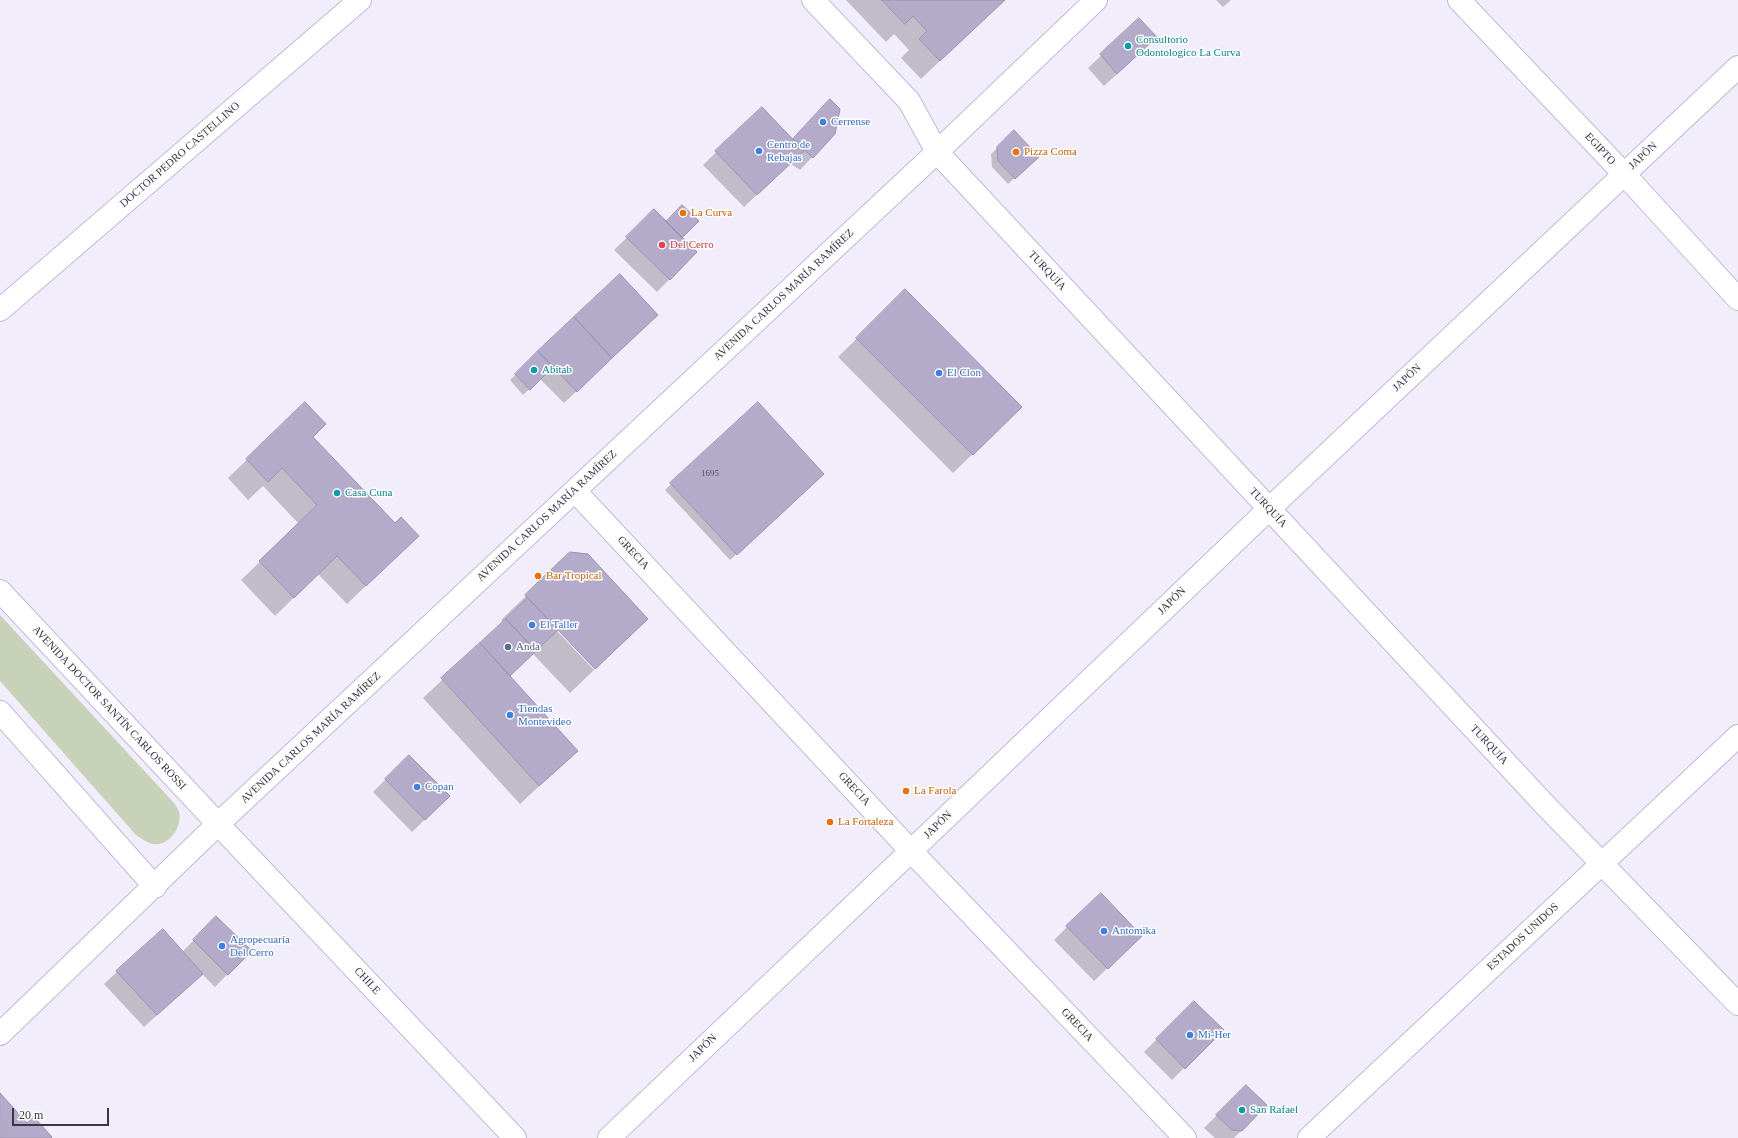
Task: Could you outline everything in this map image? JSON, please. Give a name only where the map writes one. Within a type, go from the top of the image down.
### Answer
[{"type":"street","name":"DOCTOR PEDRO CASTELLINO","points":[[0,310],[360,0]]},
{"type":"street","name":"TURQUÍA","points":[[813,0],[909,101],[937,152],[1269,510],[1601,864],[1738,1004]]},
{"type":"street","name":"AVENIDA CARLOS MARÍA RAMÍREZ","points":[[0,1034],[155,887],[218,824],[937,152],[1096,0]]},
{"type":"street","name":"EGIPTO","points":[[1459,0],[1624,174],[1738,299]]},
{"type":"street","name":"JAPÓN","points":[[609,1138],[1269,510],[1738,67]]},
{"type":"street","name":"GRECIA","points":[[575,491],[911,851],[1185,1138]]},
{"type":"street","name":"AVENIDA DOCTOR SANTÍN CARLOS ROSSI","points":[[0,591],[218,824]]},
{"type":"street","points":[[0,712],[155,887]]},
{"type":"street","name":"ESTADOS UNIDOS","points":[[1309,1138],[1738,736]]},
{"type":"street","name":"CHILE","points":[[218,824],[515,1138]]},
{"type":"green space","points":[[0,615],[175,804],[180,818],[177,829],[169,839],[159,844],[153,844],[146,842],[136,835],[0,681]]},
{"type":"building","points":[[882,0],[1005,0],[940,61],[919,39],[927,31],[913,16],[905,24]]},
{"type":"building","name":"Consultorio Odontologico La Curva","points":[[1139,18],[1157,37],[1117,74],[1100,54]]},
{"type":"building","name":"Cerrense","points":[[830,99],[840,109],[835,134],[813,158],[793,139]]},
{"type":"building","name":"Centro de Rebajas","points":[[762,107],[804,151],[757,195],[715,151]]},
{"type":"building","name":"Pizza Coma","points":[[1014,130],[1039,157],[1015,179],[998,161],[997,147]]},
{"type":"building","name":"La Curva","points":[[682,205],[699,221],[682,238],[666,222]]},
{"type":"building","name":"Del Cerro","points":[[654,209],[697,252],[670,280],[626,237]]},
{"type":"building","points":[[620,274],[658,315],[612,358],[574,317]]},
{"type":"building","name":"El Clon","points":[[905,289],[1022,407],[973,455],[856,338]]},
{"type":"building","points":[[574,317],[612,358],[577,392],[538,351]]},
{"type":"building","name":"Abitab","points":[[538,351],[553,367],[530,390],[515,374]]},
{"type":"building","name":"Casa Cuna","points":[[305,402],[326,424],[313,437],[395,523],[401,517],[419,536],[366,586],[337,556],[294,598],[259,561],[317,505],[282,468],[268,482],[246,459]]},
{"type":"building","points":[[758,402],[824,474],[737,555],[670,483]]},
{"type":"building","points":[[570,552],[588,554],[648,619],[595,669],[525,595]]},
{"type":"building","name":"El Taller","points":[[528,598],[558,630],[536,651],[506,619]]},
{"type":"building","name":"Anda","points":[[506,619],[536,651],[510,676],[480,643]]},
{"type":"building","name":"Tiendas Montevideo","points":[[480,643],[578,751],[539,786],[441,678]]},
{"type":"building","name":"Copan","points":[[409,755],[450,796],[425,820],[385,779]]},
{"type":"building","name":"Antomika","points":[[1101,893],[1142,936],[1108,969],[1066,926]]},
{"type":"building","name":"Agropecuaría Del Cerro","points":[[216,916],[252,951],[228,975],[193,940]]},
{"type":"building","points":[[163,929],[203,974],[157,1015],[116,971]]},
{"type":"building","name":"Mi-Her","points":[[1194,1001],[1224,1030],[1185,1069],[1156,1039]]},
{"type":"building","name":"San Rafael","points":[[1246,1085],[1267,1105],[1242,1131],[1232,1130],[1216,1115]]},
{"type":"building","points":[[0,1093],[27,1123],[34,1117],[52,1137],[0,1138]]},
{"type":"place","name":"Consultorio Odontologico La Curva","points":[[1128,46]]},
{"type":"place","name":"Cerrense","points":[[823,122]]},
{"type":"place","name":"Centro de Rebajas","points":[[759,151]]},
{"type":"place","name":"Pizza Coma","points":[[1016,152]]},
{"type":"place","name":"La Curva","points":[[683,213]]},
{"type":"place","name":"Del Cerro","points":[[662,245]]},
{"type":"place","name":"Abitab","points":[[534,370]]},
{"type":"place","name":"El Clon","points":[[939,373]]},
{"type":"place","name":"Casa Cuna","points":[[337,493]]},
{"type":"place","name":"Bar Tropical","points":[[538,576]]},
{"type":"place","name":"El Taller","points":[[532,625]]},
{"type":"place","name":"Anda","points":[[508,647]]},
{"type":"place","name":"Tiendas Montevideo","points":[[510,715]]},
{"type":"place","name":"Copan","points":[[417,787]]},
{"type":"place","name":"La Farola","points":[[906,791]]},
{"type":"place","name":"La Fortaleza","points":[[830,822]]},
{"type":"place","name":"Antomika","points":[[1104,931]]},
{"type":"place","name":"Agropecuaría Del Cerro","points":[[222,946]]},
{"type":"place","name":"Mi-Her","points":[[1190,1035]]},
{"type":"place","name":"San Rafael","points":[[1242,1110]]}]
